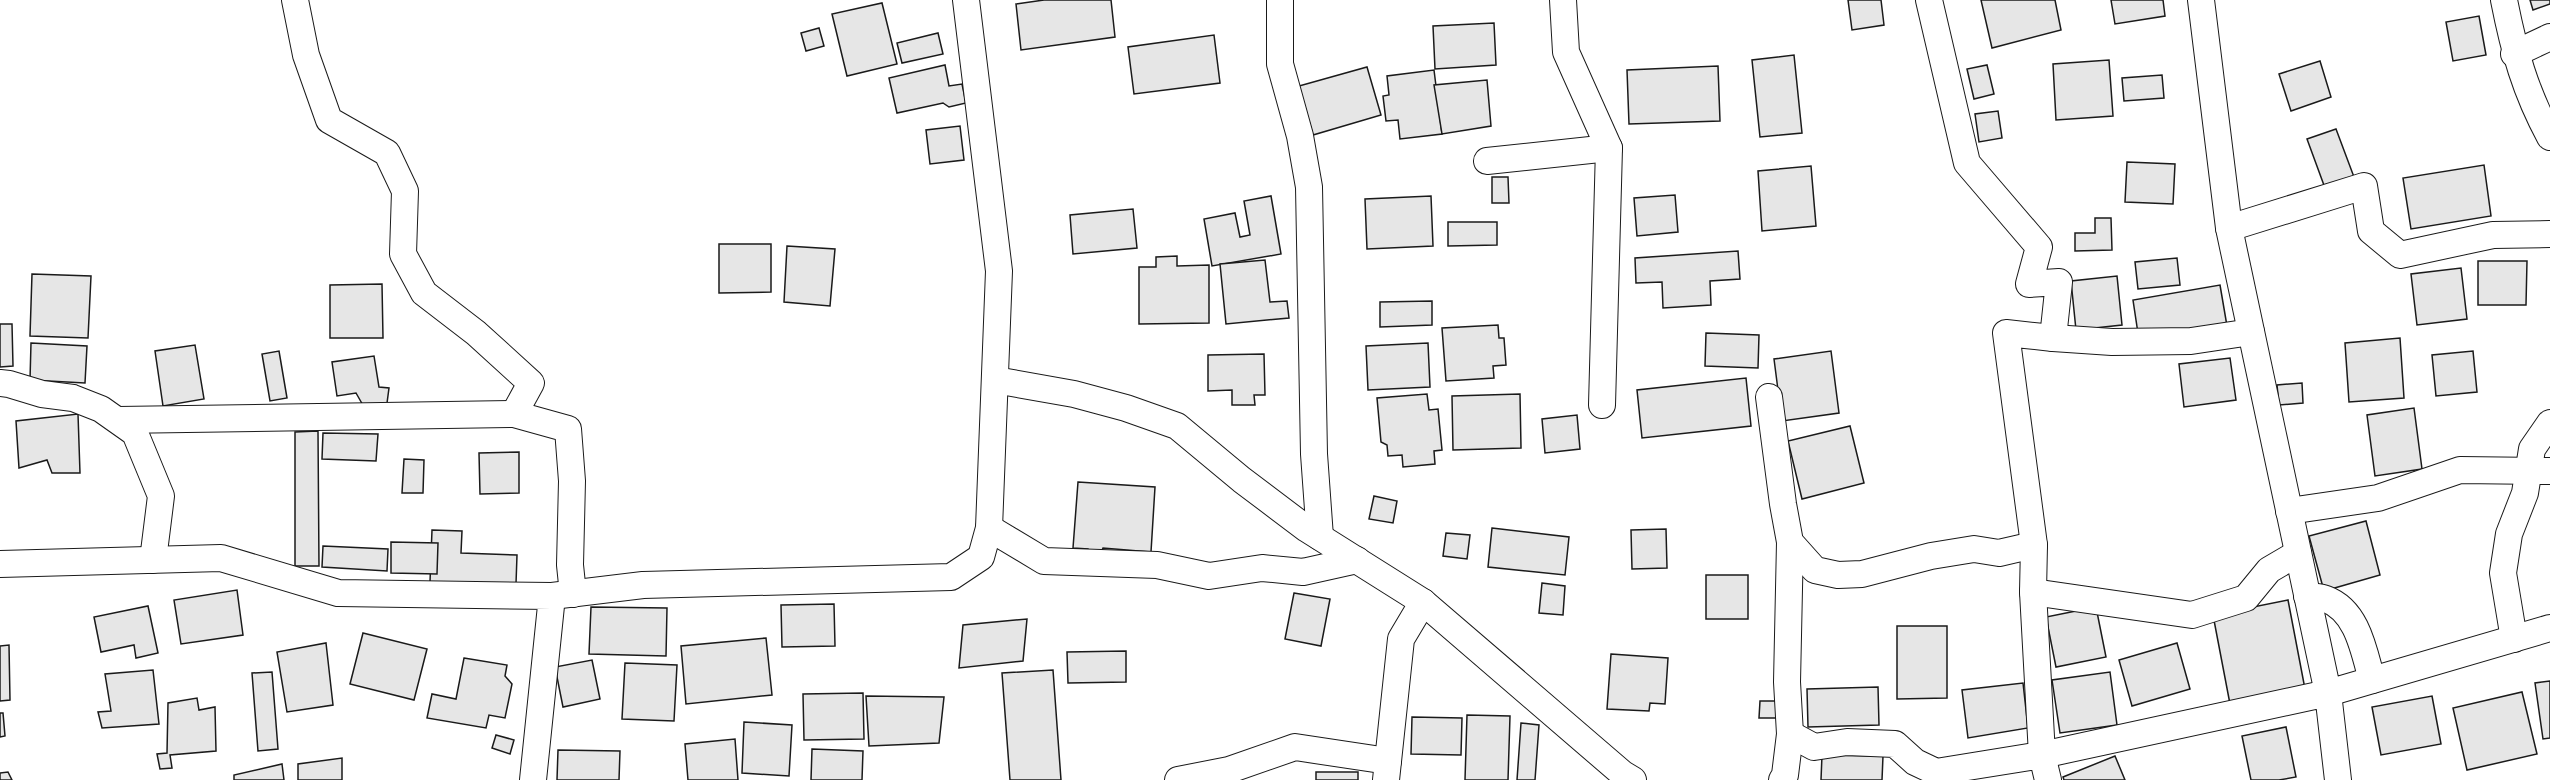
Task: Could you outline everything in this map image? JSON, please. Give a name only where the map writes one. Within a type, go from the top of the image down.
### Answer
[{"type":"street","points":[[295,0],[306,55],[329,120],[387,153],[405,191],[403,254],[424,293],[476,333],[531,383],[514,414]]},
{"type":"street","points":[[0,564],[220,558],[338,593],[562,595],[643,585],[951,577],[981,557],[989,528],[999,272],[966,0]]},
{"type":"street","points":[[1280,0],[1280,64],[1300,136],[1309,186],[1314,454],[1320,537]]},
{"type":"street","points":[[1563,0],[1566,52],[1609,148],[1602,405]]},
{"type":"street","points":[[1929,0],[1967,163],[2039,247],[2029,284],[2059,282],[2053,338]]},
{"type":"street","points":[[2201,0],[2229,228],[2328,693],[2338,780]]},
{"type":"street","points":[[2504,0],[2514,54],[2534,108],[2550,137]]},
{"type":"street","points":[[2514,54],[2550,37]]},
{"type":"street","points":[[1487,161],[1609,148]]},
{"type":"street","points":[[2229,228],[2364,186],[2371,231],[2400,255],[2493,236],[2550,234]]},
{"type":"street","points":[[2048,780],[2042,754],[2033,592],[2034,545],[2006,333],[2112,342],[2191,341],[2251,332]]},
{"type":"street","points":[[994,380],[1105,402],[1177,426],[1242,480],[1320,537],[1423,602],[1623,774],[1633,780]]},
{"type":"street","points":[[0,383],[42,394],[72,398],[101,409],[135,433],[161,496],[153,560]]},
{"type":"street","points":[[1769,397],[1790,542],[1787,682],[1790,734],[1785,775],[1782,780]]},
{"type":"street","points":[[118,420],[514,414],[568,429],[572,481],[570,565],[562,595],[533,780]]},
{"type":"street","points":[[2540,472],[2532,449],[2550,423]]},
{"type":"street","points":[[2289,511],[2378,498],[2460,470],[2540,472]]},
{"type":"street","points":[[2514,639],[2503,573],[2509,534],[2525,493],[2540,472]]},
{"type":"street","points":[[989,528],[1044,561],[1157,565],[1209,576],[1262,568],[1304,572],[1357,560]]},
{"type":"street","points":[[1790,542],[1815,570],[1838,575],[1862,574],[1931,556],[1974,549],[1999,553],[2034,545]]},
{"type":"street","points":[[2033,592],[2192,615],[2246,598],[2269,570],[2298,553]]},
{"type":"street","points":[[2307,596],[2327,599],[2348,614],[2360,640],[2372,680]]},
{"type":"street","points":[[1178,780],[1229,770],[1295,747],[1387,771],[1401,639],[1423,602]]},
{"type":"street","points":[[1790,734],[1814,747],[1847,742],[1895,744],[1915,762],[1936,772],[2042,754],[2328,693],[2550,628]]},
{"type":"building","points":[[1044,0],[1111,0],[1115,37],[1021,50],[1016,4]]},
{"type":"building","points":[[1848,0],[1881,0],[1884,25],[1852,30]]},
{"type":"building","points":[[1981,0],[2055,0],[2061,30],[1992,48]]},
{"type":"building","points":[[2111,0],[2163,0],[2165,16],[2115,24]]},
{"type":"building","points":[[2530,0],[2550,0],[2550,4],[2533,10]]},
{"type":"building","points":[[882,3],[897,64],[847,76],[832,14]]},
{"type":"building","points":[[2479,16],[2486,55],[2453,61],[2446,22]]},
{"type":"building","points":[[1494,23],[1496,65],[1435,69],[1433,26]]},
{"type":"building","points":[[819,28],[824,46],[806,51],[801,33]]},
{"type":"building","points":[[938,33],[943,54],[902,63],[897,43]]},
{"type":"building","points":[[1214,35],[1220,83],[1134,94],[1128,47]]},
{"type":"building","points":[[1794,55],[1802,133],[1760,137],[1752,60]]},
{"type":"building","points":[[2109,60],[2113,116],[2056,120],[2053,64]]},
{"type":"building","points":[[2320,61],[2331,97],[2291,111],[2279,74]]},
{"type":"building","points":[[945,65],[949,86],[962,84],[966,103],[949,107],[943,103],[897,113],[889,78]]},
{"type":"building","points":[[1987,65],[1994,94],[1974,99],[1967,69]]},
{"type":"building","points":[[1718,66],[1720,121],[1629,124],[1627,70]]},
{"type":"building","points":[[1367,67],[1381,115],[1313,135],[1299,86]]},
{"type":"building","points":[[1434,70],[1442,134],[1400,139],[1398,120],[1386,121],[1383,96],[1389,95],[1387,76]]},
{"type":"building","points":[[2162,75],[2164,98],[2124,101],[2122,78]]},
{"type":"building","points":[[1487,80],[1491,126],[1442,134],[1434,85]]},
{"type":"building","points":[[1998,111],[2002,138],[1979,142],[1975,114]]},
{"type":"building","points":[[960,126],[964,160],[930,164],[926,130]]},
{"type":"building","points":[[2336,129],[2354,177],[2325,188],[2307,139]]},
{"type":"building","points":[[2127,162],[2175,164],[2173,204],[2125,202]]},
{"type":"building","points":[[2484,165],[2491,216],[2411,229],[2403,178]]},
{"type":"building","points":[[1811,166],[1816,226],[1762,231],[1758,171]]},
{"type":"building","points":[[1492,177],[1508,177],[1509,203],[1492,203]]},
{"type":"building","points":[[1675,195],[1678,232],[1637,236],[1634,198]]},
{"type":"building","points":[[1271,196],[1281,254],[1212,266],[1204,219],[1235,213],[1240,237],[1250,235],[1244,201]]},
{"type":"building","points":[[1431,196],[1433,246],[1367,249],[1365,199]]},
{"type":"building","points":[[1133,209],[1137,248],[1073,254],[1070,215]]},
{"type":"building","points":[[2095,218],[2111,218],[2112,250],[2075,251],[2075,233],[2095,233]]},
{"type":"building","points":[[1448,222],[1497,222],[1497,245],[1448,246]]},
{"type":"building","points":[[719,244],[771,244],[771,292],[719,293]]},
{"type":"building","points":[[787,246],[835,249],[830,306],[784,302]]},
{"type":"building","points":[[1738,251],[1740,279],[1710,281],[1711,305],[1663,308],[1662,282],[1636,283],[1635,258]]},
{"type":"building","points":[[1177,256],[1177,266],[1209,265],[1209,323],[1139,324],[1139,267],[1156,267],[1156,257]]},
{"type":"building","points":[[2177,258],[2180,285],[2138,289],[2135,262]]},
{"type":"building","points":[[1265,260],[1270,302],[1287,301],[1289,318],[1226,324],[1220,264]]},
{"type":"building","points":[[2478,261],[2527,261],[2526,305],[2478,305]]},
{"type":"building","points":[[2461,268],[2467,319],[2417,325],[2411,274]]},
{"type":"building","points":[[32,274],[91,276],[88,338],[30,336]]},
{"type":"building","points":[[2117,276],[2122,325],[2076,330],[2071,281]]},
{"type":"building","points":[[382,284],[383,338],[330,338],[330,285]]},
{"type":"building","points":[[2220,285],[2227,326],[2139,340],[2133,300]]},
{"type":"building","points":[[1432,301],[1432,325],[1380,327],[1380,302]]},
{"type":"building","points":[[0,324],[12,324],[13,366],[0,367]]},
{"type":"building","points":[[1498,325],[1499,338],[1504,338],[1506,365],[1493,366],[1494,378],[1446,381],[1442,328]]},
{"type":"building","points":[[1706,333],[1759,335],[1758,368],[1705,366]]},
{"type":"building","points":[[2400,338],[2404,398],[2349,402],[2345,343]]},
{"type":"building","points":[[31,343],[87,346],[85,383],[30,380]]},
{"type":"building","points":[[1428,343],[1430,387],[1368,390],[1366,346]]},
{"type":"building","points":[[195,345],[204,399],[163,406],[155,351]]},
{"type":"building","points":[[279,351],[287,398],[270,401],[262,354]]},
{"type":"building","points":[[1831,351],[1839,413],[1782,421],[1774,359]]},
{"type":"building","points":[[2473,351],[2477,392],[2436,396],[2432,355]]},
{"type":"building","points":[[1264,354],[1265,395],[1254,395],[1255,405],[1232,405],[1232,390],[1208,391],[1208,355]]},
{"type":"building","points":[[374,356],[379,387],[389,388],[387,403],[364,407],[356,393],[337,396],[332,362]]},
{"type":"building","points":[[2230,358],[2236,400],[2184,407],[2179,364]]},
{"type":"building","points":[[1746,378],[1751,426],[1642,438],[1637,390]]},
{"type":"building","points":[[2302,383],[2303,403],[2279,405],[2277,385]]},
{"type":"building","points":[[1427,394],[1429,410],[1438,409],[1442,450],[1434,451],[1435,464],[1403,467],[1402,455],[1388,456],[1387,445],[1381,442],[1377,398]]},
{"type":"building","points":[[1520,394],[1521,448],[1453,450],[1452,396]]},
{"type":"building","points":[[2414,408],[2422,469],[2375,476],[2367,415]]},
{"type":"building","points":[[78,414],[80,473],[52,473],[47,460],[19,468],[16,421]]},
{"type":"building","points":[[1577,415],[1580,449],[1545,453],[1542,419]]},
{"type":"building","points":[[1850,426],[1864,483],[1802,499],[1788,441]]},
{"type":"building","points":[[318,431],[319,566],[295,566],[295,432]]},
{"type":"building","points":[[323,433],[378,434],[376,461],[322,459]]},
{"type":"building","points":[[519,452],[519,493],[480,494],[479,453]]},
{"type":"building","points":[[404,459],[424,460],[423,493],[402,493]]},
{"type":"building","points":[[1078,482],[1155,487],[1151,552],[1103,548],[1100,555],[1089,557],[1088,549],[1073,548]]},
{"type":"building","points":[[1374,496],[1397,501],[1393,523],[1369,519]]},
{"type":"building","points":[[2366,521],[2380,575],[2324,591],[2309,536]]},
{"type":"building","points":[[1492,528],[1569,537],[1565,575],[1488,567]]},
{"type":"building","points":[[1666,529],[1667,568],[1632,569],[1631,530]]},
{"type":"building","points":[[432,530],[462,531],[461,553],[517,555],[516,584],[430,582]]},
{"type":"building","points":[[1446,533],[1470,535],[1467,559],[1443,556]]},
{"type":"building","points":[[391,542],[438,543],[437,574],[391,573]]},
{"type":"building","points":[[323,546],[388,549],[387,571],[322,567]]},
{"type":"building","points":[[1706,575],[1748,575],[1748,619],[1706,619]]},
{"type":"building","points":[[1542,583],[1565,586],[1563,615],[1539,613]]},
{"type":"building","points":[[237,590],[243,635],[181,644],[174,600]]},
{"type":"building","points":[[1294,593],[1330,599],[1321,646],[1285,639]]},
{"type":"building","points":[[2288,600],[2305,689],[2230,704],[2213,615]]},
{"type":"building","points":[[834,604],[835,646],[782,647],[781,605]]},
{"type":"building","points":[[148,606],[158,653],[136,658],[134,645],[101,652],[94,617]]},
{"type":"building","points":[[591,607],[667,608],[666,656],[589,654]]},
{"type":"building","points":[[2096,607],[2106,657],[2056,667],[2046,617]]},
{"type":"building","points":[[1027,619],[1023,661],[959,668],[963,625]]},
{"type":"building","points":[[1897,626],[1947,626],[1947,698],[1897,699]]},
{"type":"building","points":[[363,633],[427,649],[414,700],[350,684]]},
{"type":"building","points":[[766,638],[772,695],[686,704],[681,646]]},
{"type":"building","points":[[326,643],[333,705],[287,712],[277,652]]},
{"type":"building","points":[[2177,643],[2190,689],[2132,706],[2119,660]]},
{"type":"building","points":[[9,645],[10,700],[0,701],[0,646]]},
{"type":"building","points":[[1126,651],[1126,682],[1068,683],[1067,652]]},
{"type":"building","points":[[1611,654],[1668,658],[1665,704],[1650,703],[1649,711],[1607,709]]},
{"type":"building","points":[[464,658],[507,665],[505,676],[512,684],[505,718],[489,715],[486,728],[427,718],[432,694],[456,699]]},
{"type":"building","points":[[592,660],[600,699],[563,707],[555,667]]},
{"type":"building","points":[[625,663],[677,665],[674,721],[622,719]]},
{"type":"building","points":[[153,670],[159,724],[102,728],[98,712],[111,711],[105,674]]},
{"type":"building","points":[[1053,670],[1061,780],[1010,780],[1002,673]]},
{"type":"building","points":[[272,672],[278,749],[258,751],[252,673]]},
{"type":"building","points":[[2110,672],[2117,725],[2060,733],[2052,680]]},
{"type":"building","points":[[2550,681],[2550,738],[2543,739],[2535,683]]},
{"type":"building","points":[[2023,683],[2028,728],[1968,738],[1962,690]]},
{"type":"building","points":[[1878,687],[1879,725],[1808,727],[1807,689]]},
{"type":"building","points":[[2522,692],[2537,754],[2467,770],[2453,708]]},
{"type":"building","points":[[863,693],[864,739],[804,740],[803,694]]},
{"type":"building","points":[[866,696],[944,697],[939,743],[869,746]]},
{"type":"building","points":[[2432,696],[2441,744],[2381,755],[2372,707]]},
{"type":"building","points":[[197,698],[199,710],[215,707],[216,751],[170,755],[172,768],[160,769],[157,754],[167,753],[168,703]]},
{"type":"building","points":[[1760,701],[1777,701],[1777,718],[1759,718]]},
{"type":"building","points":[[0,713],[3,713],[5,736],[0,737]]},
{"type":"building","points":[[1467,715],[1510,716],[1508,780],[1465,780]]},
{"type":"building","points":[[1412,717],[1462,718],[1461,755],[1411,754]]},
{"type":"building","points":[[744,722],[792,725],[789,776],[742,773]]},
{"type":"building","points":[[1521,723],[1539,725],[1535,780],[1517,780]]},
{"type":"building","points":[[2286,727],[2296,777],[2279,780],[2251,780],[2242,736]]},
{"type":"building","points":[[496,735],[514,740],[510,754],[492,748]]},
{"type":"building","points":[[735,739],[738,780],[688,780],[685,744]]},
{"type":"building","points":[[812,749],[863,751],[862,780],[811,780]]},
{"type":"building","points":[[558,750],[620,751],[619,780],[557,780]]},
{"type":"building","points":[[1822,755],[1883,756],[1882,780],[1821,780]]},
{"type":"building","points":[[2115,756],[2125,780],[2064,780],[2063,777]]},
{"type":"building","points":[[342,758],[342,780],[298,780],[298,764]]},
{"type":"building","points":[[282,764],[284,780],[234,780],[234,775]]},
{"type":"building","points":[[8,772],[12,780],[0,780],[0,773]]},
{"type":"building","points":[[1316,772],[1358,772],[1358,780],[1316,780]]}]
